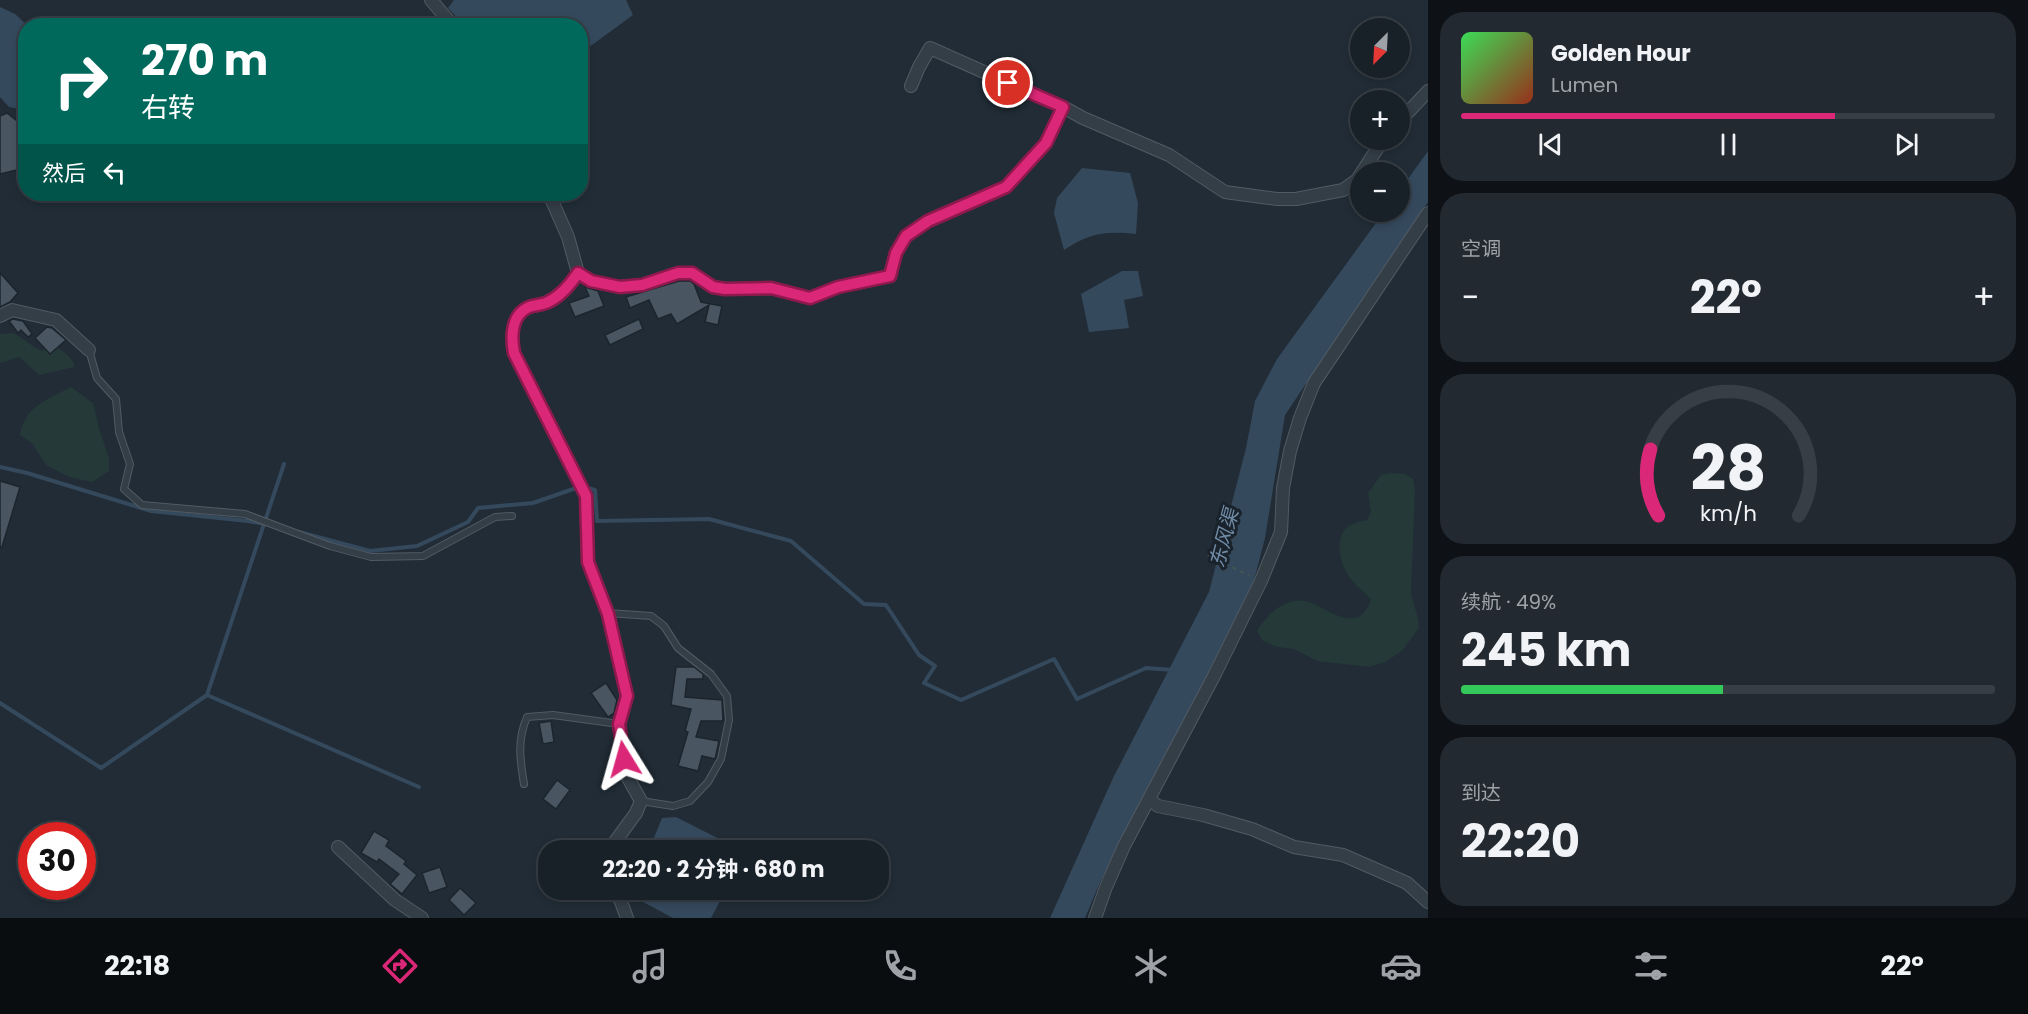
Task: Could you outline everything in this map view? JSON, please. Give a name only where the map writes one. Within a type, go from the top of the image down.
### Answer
[{"type":"street","points":[[430,0],[446,18]]},
{"type":"street","points":[[911,86],[930,48],[1169,155],[1225,192],[1277,200],[1296,199],[1343,190],[1350,185]]},
{"type":"street","points":[[1410,110],[1428,91]]},
{"type":"street","points":[[552,201],[568,237],[578,273],[591,281],[620,287],[642,285],[678,273],[692,273],[713,287],[771,288],[810,298],[838,287],[890,276],[896,253],[906,236],[928,221],[1006,187],[1046,143],[1063,107]]},
{"type":"street","points":[[1095,918],[1124,846],[1150,800],[1261,580],[1281,532],[1283,488],[1290,451],[1314,382],[1428,213]]},
{"type":"street","points":[[578,273],[568,288],[548,302],[527,308],[516,320],[511,337],[514,353],[583,488],[588,562],[608,614],[627,696],[619,724],[627,776],[641,801],[636,813],[616,840]]},
{"type":"street","points":[[0,316],[12,310],[56,320],[89,350]]},
{"type":"street","points":[[1150,800],[1158,806],[1203,815],[1252,829],[1294,847],[1342,855],[1407,883],[1428,902]]},
{"type":"street","points":[[338,847],[396,900],[422,918]]},
{"type":"street","points":[[620,900],[627,918]]},
{"type":"lane","points":[[89,350],[98,378],[116,399],[119,432],[130,464],[124,489],[142,505],[245,514],[330,546],[371,557],[423,556],[495,517],[512,516]]},
{"type":"lane","points":[[608,614],[651,616],[664,627],[678,648],[711,674],[727,696],[729,720],[721,759],[708,782],[690,801],[673,806],[641,801]]},
{"type":"lane","points":[[524,784],[519,752],[520,732],[527,717],[553,715],[619,724]]},
{"type":"path","points":[[1208,555],[1261,580]]},
{"type":"green space","points":[[13,333],[42,351],[51,345],[59,349],[69,356],[75,367],[39,375],[19,357],[0,363],[0,334]]},
{"type":"green space","points":[[71,387],[93,403],[109,458],[109,471],[92,482],[69,477],[46,465],[32,443],[20,435],[32,410]]},
{"type":"green space","points":[[1405,474],[1413,479],[1415,490],[1411,594],[1419,628],[1402,651],[1385,662],[1369,667],[1317,661],[1294,649],[1277,647],[1263,641],[1257,631],[1261,625],[1276,609],[1290,602],[1305,601],[1350,619],[1358,617],[1365,611],[1371,600],[1353,582],[1345,570],[1339,549],[1341,536],[1349,526],[1367,520],[1371,512],[1368,493],[1381,475]]},
{"type":"water","points":[[454,0],[626,0],[633,15],[588,48],[588,18],[457,18],[448,8]]},
{"type":"water","points":[[0,7],[19,18],[18,109],[9,107],[0,97]]},
{"type":"water","name":"东风渠","points":[[1428,151],[1428,202],[1285,415],[1265,538],[1250,596],[1101,880],[1085,918],[1050,918],[1113,778],[1209,592],[1246,448],[1255,401],[1277,359],[1377,222],[1410,222],[1410,176]]},
{"type":"water","points":[[1082,168],[1130,173],[1138,203],[1136,234],[1098,234],[1064,250],[1054,213],[1057,198]]},
{"type":"water","points":[[1122,271],[1138,271],[1143,296],[1124,300],[1129,328],[1089,332],[1081,294]]},
{"type":"water","points":[[676,817],[721,840],[653,840],[662,818]]},
{"type":"water","points":[[639,900],[721,900],[711,918],[673,918]]},
{"type":"building","points":[[7,113],[18,122],[18,170],[0,174],[0,116]]},
{"type":"building","points":[[0,273],[18,293],[10,302],[0,307]]},
{"type":"building","points":[[679,281],[690,281],[694,284],[701,302],[722,306],[718,325],[705,322],[709,305],[677,324],[671,314],[658,319],[649,300],[630,308],[626,297]]},
{"type":"building","points":[[585,287],[598,291],[604,306],[575,317],[569,303],[589,296]]},
{"type":"building","points":[[13,319],[23,321],[32,334],[28,337],[21,330],[18,333],[9,321]]},
{"type":"building","points":[[639,319],[643,329],[610,345],[605,335]]},
{"type":"building","points":[[47,327],[52,328],[66,340],[50,354],[35,338]]},
{"type":"building","points":[[0,481],[20,487],[2,547],[0,547]]},
{"type":"building","points":[[676,667],[694,667],[703,674],[703,679],[687,679],[685,697],[722,700],[723,721],[701,721],[696,737],[719,741],[715,759],[702,756],[698,771],[678,766],[688,732],[685,731],[691,709],[671,705]]},
{"type":"building","points":[[606,683],[617,700],[614,713],[608,717],[591,693]]},
{"type":"building","points":[[551,721],[554,742],[543,744],[539,723]]},
{"type":"building","points":[[557,780],[570,790],[556,809],[543,799]]},
{"type":"building","points":[[374,831],[389,840],[386,846],[406,861],[404,864],[417,875],[402,894],[390,884],[399,874],[379,859],[377,862],[361,853]]},
{"type":"building","points":[[440,867],[447,887],[429,893],[422,873]]},
{"type":"building","points":[[460,888],[476,903],[464,915],[449,900]]},
{"type":"waterway","points":[[0,703],[101,768],[207,695],[284,464]]},
{"type":"waterway","points":[[0,467],[151,511],[265,524]]},
{"type":"waterway","points":[[299,532],[370,551],[417,546],[468,522],[478,508],[533,503],[579,487]]},
{"type":"waterway","points":[[587,488],[595,490],[597,521],[709,519],[791,541],[864,604],[886,605],[919,655],[935,666],[924,683],[961,700],[1054,659],[1077,699],[1146,668],[1173,670]]},
{"type":"waterway","points":[[207,695],[419,787]]},
{"type":"route","points":[[624,759],[619,724],[627,696],[608,614],[588,562],[586,496],[514,353],[511,337],[516,320],[527,308],[548,302],[568,288],[578,273],[591,281],[620,287],[642,285],[678,273],[692,273],[713,287],[771,288],[810,298],[838,287],[890,276],[896,253],[906,236],[928,221],[1006,187],[1046,143],[1063,107],[1008,83]]}]
